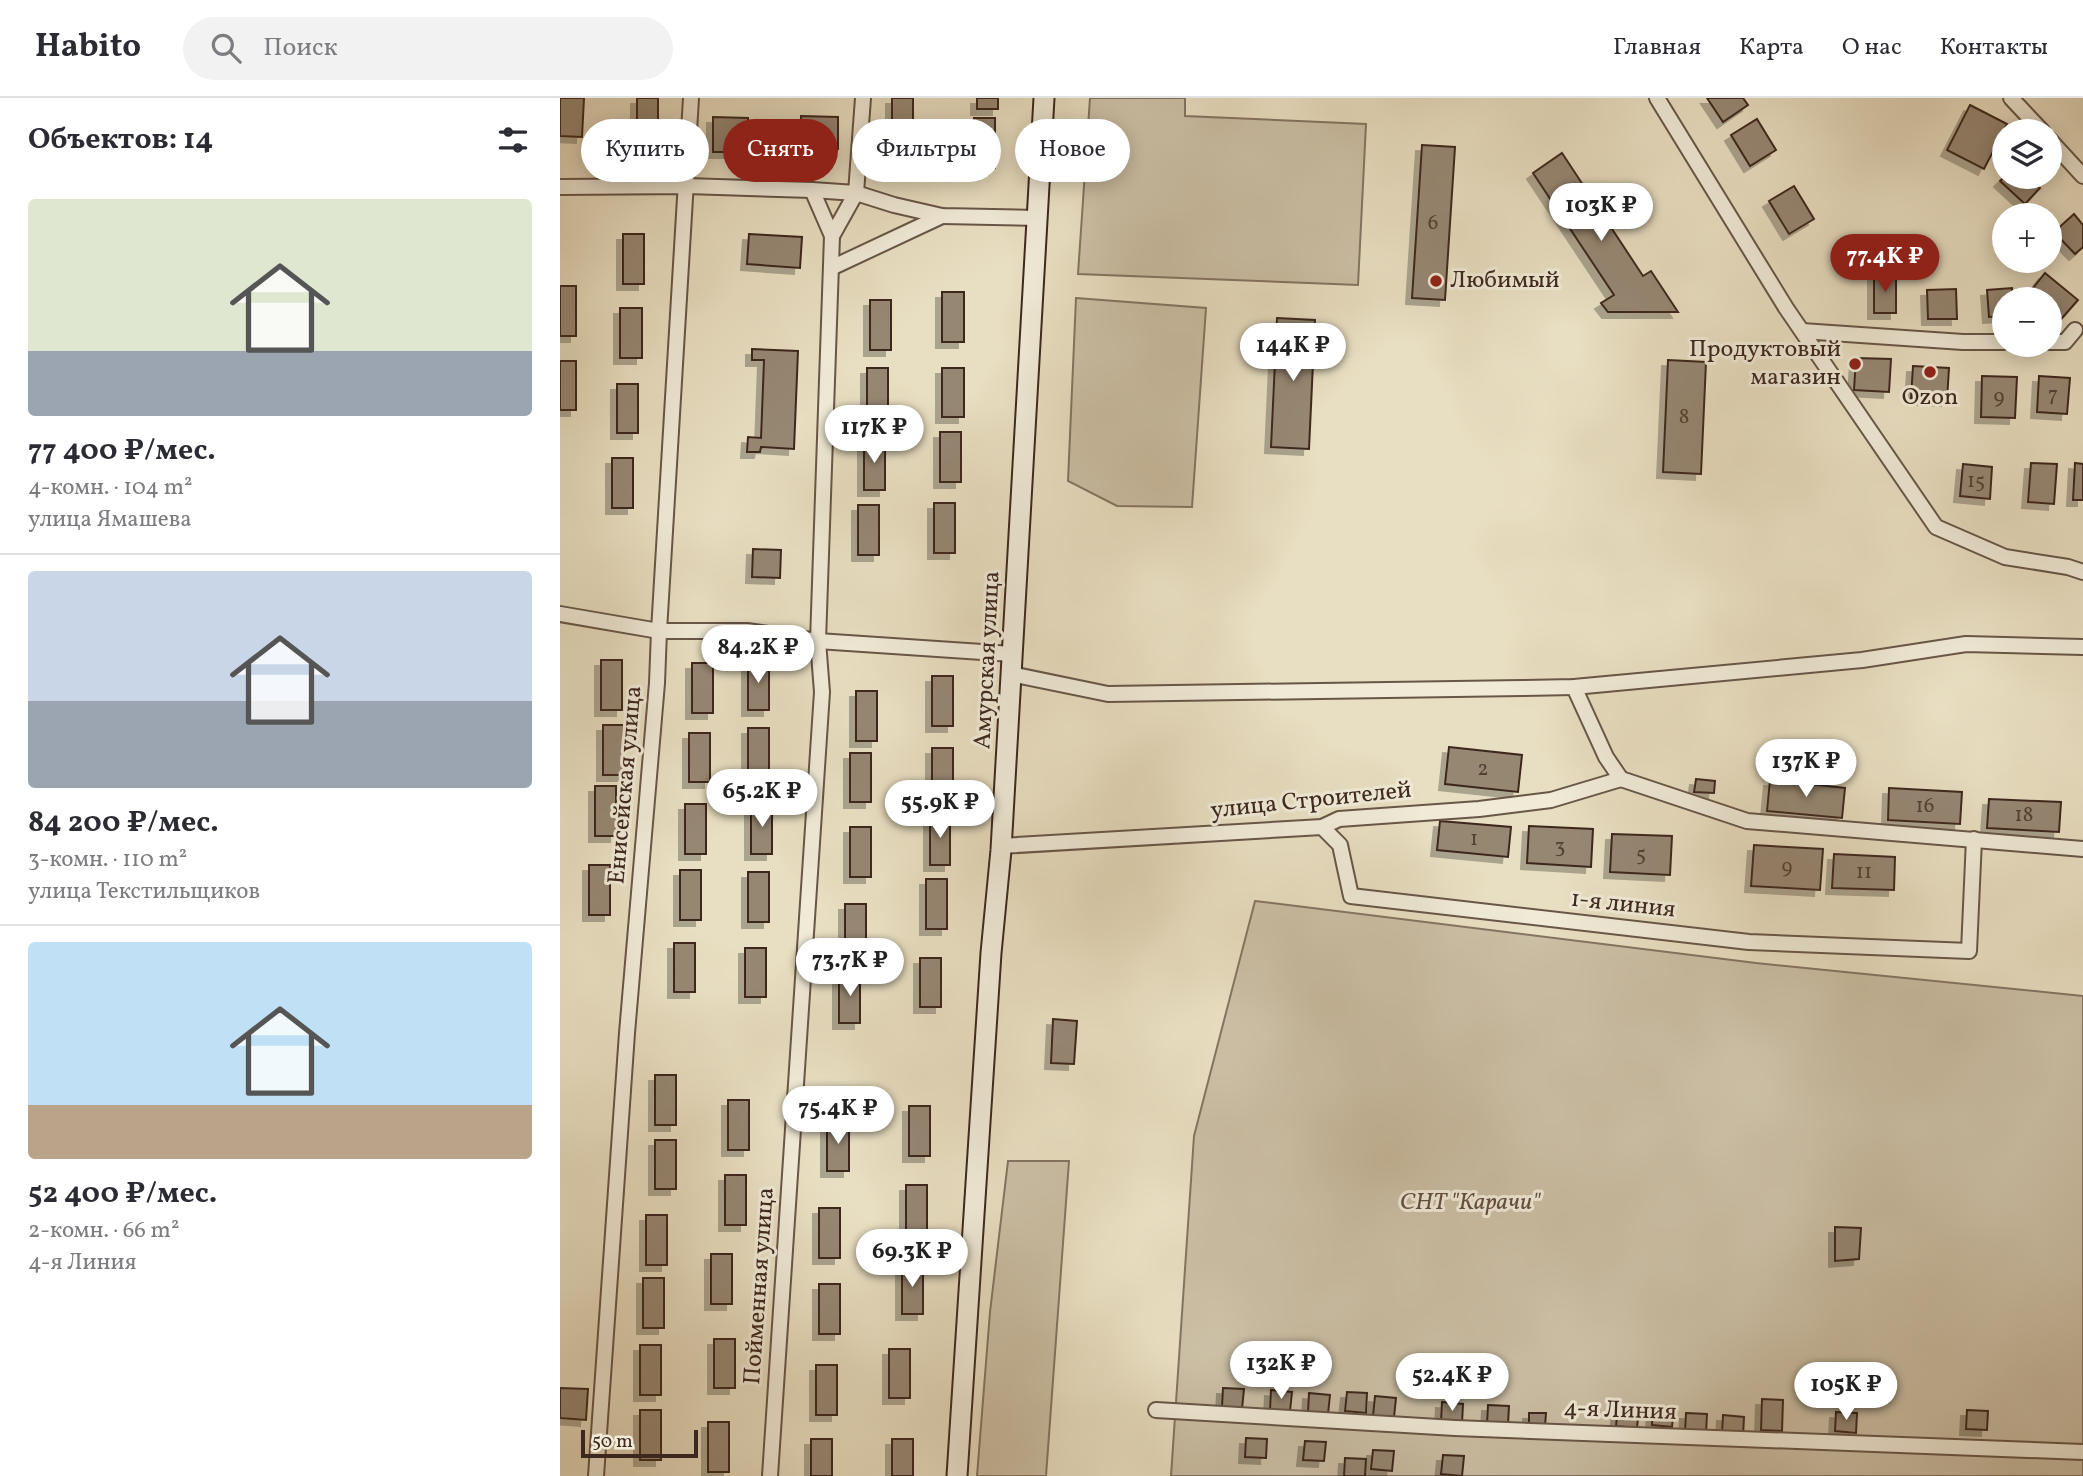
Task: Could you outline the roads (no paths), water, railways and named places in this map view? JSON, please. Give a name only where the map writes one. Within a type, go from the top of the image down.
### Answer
[{"type":"street","name":"Енисейская улица","points":[[596,1476],[627,1033],[657,683],[691,98]]},
{"type":"street","name":"Пойменная улица","points":[[770,1476],[822,692],[818,641],[832,236],[856,193],[863,98]]},
{"type":"street","name":"Амурская улица","points":[[957,1476],[991,953],[1001,846],[1044,98]]},
{"type":"street","points":[[1657,98],[1741,237],[1802,331],[1936,527],[2005,558],[2068,567],[2083,572]]},
{"type":"street","points":[[2011,98],[2031,119]]},
{"type":"street","points":[[2062,153],[2083,176]]},
{"type":"street","points":[[560,187],[687,186],[812,190],[856,193],[943,216],[1037,218]]},
{"type":"street","points":[[812,190],[832,236]]},
{"type":"street","points":[[831,268],[943,216]]},
{"type":"street","points":[[2062,342],[2075,330]]},
{"type":"street","points":[[1802,331],[1992,342]]},
{"type":"street","points":[[560,614],[659,631],[747,631],[818,641],[1012,654]]},
{"type":"street","points":[[1011,674],[1108,694],[1574,687],[1862,660],[1966,644],[2083,648]]},
{"type":"street","points":[[1574,687],[1606,757],[1621,779],[1747,821],[2083,849]]},
{"type":"street","name":"улица Строителей","points":[[1001,846],[1322,827],[1339,819],[1551,800],[1621,779]]},
{"type":"street","name":"1-я линия","points":[[1322,827],[1340,845],[1351,896],[1749,942],[1969,951],[1974,839]]},
{"type":"street","name":"4-я Линия","points":[[1156,1410],[1455,1427],[2083,1452]]},
{"type":"place","name":"Любимый","points":[[1436,281]]},
{"type":"place","name":"Продуктовый магазин","points":[[1855,364]]},
{"type":"place","name":"Ozon","points":[[1930,372]]},
{"type":"park label","name":"СНТ \"Карачи\"","points":[[1470,1203]]}]
